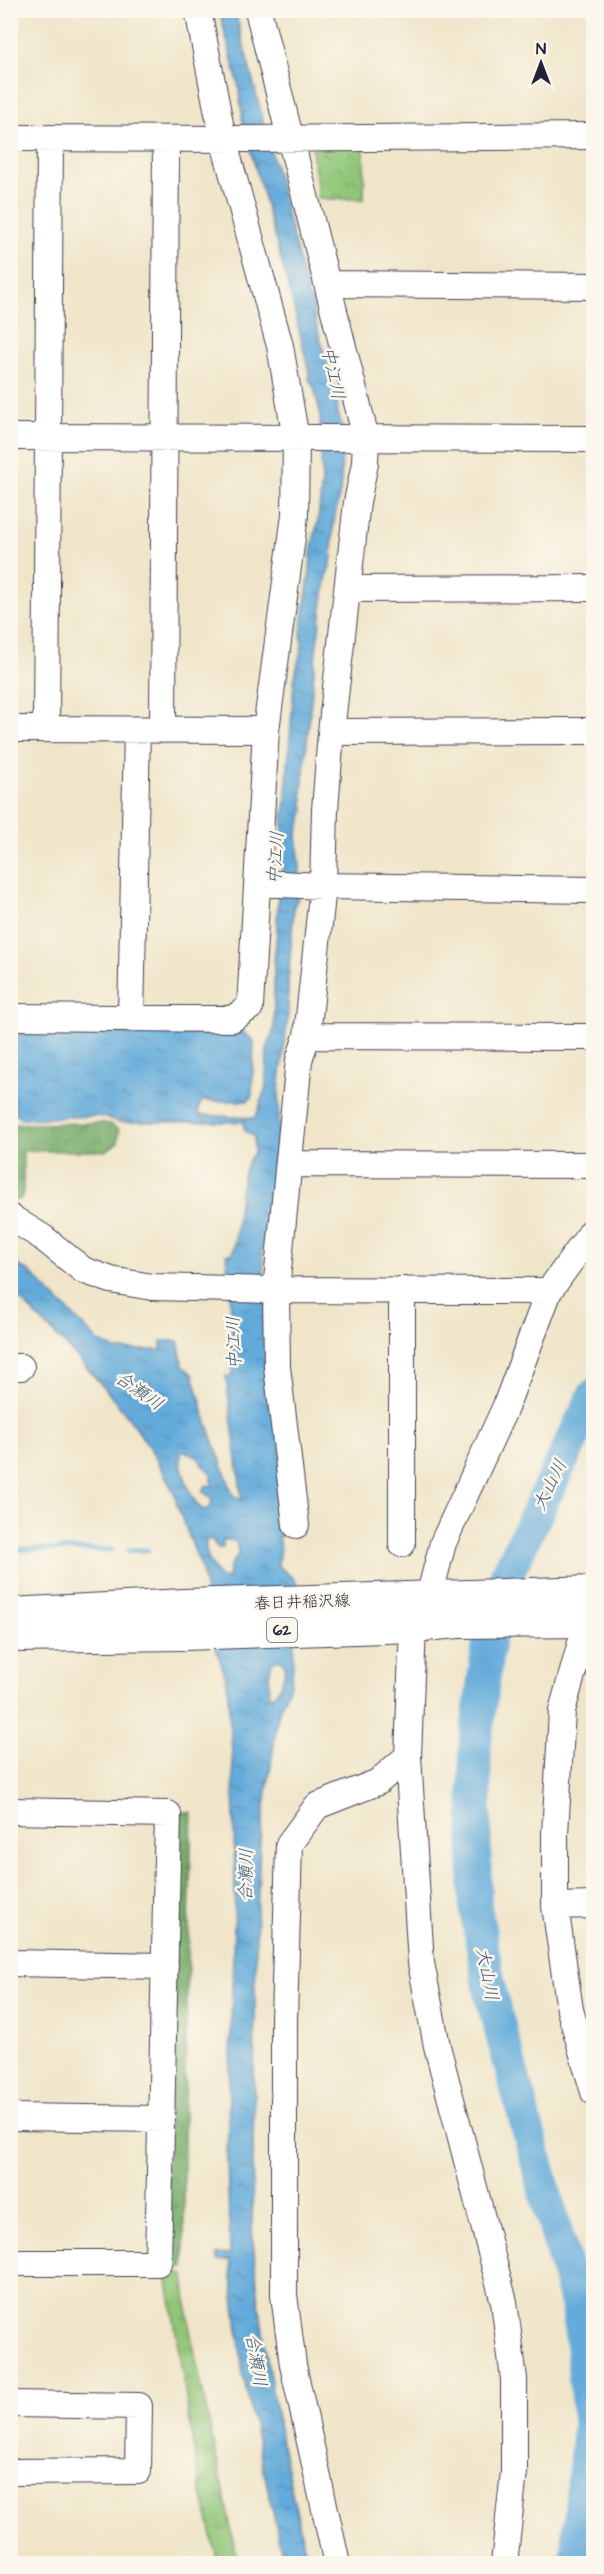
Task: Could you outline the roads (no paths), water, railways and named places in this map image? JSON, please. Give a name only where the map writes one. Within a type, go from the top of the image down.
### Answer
[{"type":"main road","name":"春日井稲沢線","points":[[10,1614],[184,1619],[378,1613],[449,1605],[592,1608]]},
{"type":"main road","name":"春日井稲沢線","points":[[378,1613],[413,1626],[449,1605]]},
{"type":"main road","name":"春日井稲沢線","points":[[10,1636],[184,1619]]},
{"type":"street","points":[[10,1017],[232,1019],[250,1007],[259,883],[266,730],[295,515],[302,439],[198,10]]},
{"type":"street","points":[[258,10],[284,137],[328,284],[362,438],[365,463],[357,502],[331,732],[322,886],[307,1036],[299,1060],[273,1290],[277,1366],[296,1525]]},
{"type":"street","points":[[10,138],[594,136]]},
{"type":"street","points":[[46,729],[50,138]]},
{"type":"street","points":[[163,730],[166,139]]},
{"type":"street","points":[[328,284],[594,286]]},
{"type":"street","points":[[10,437],[594,439]]},
{"type":"street","points":[[348,589],[594,588]]},
{"type":"street","points":[[10,729],[266,730]]},
{"type":"street","points":[[131,1018],[136,730]]},
{"type":"street","points":[[331,732],[594,731]]},
{"type":"street","points":[[259,883],[594,890]]},
{"type":"street","points":[[307,1036],[594,1037]]},
{"type":"street","points":[[289,1164],[594,1165]]},
{"type":"street","points":[[10,1217],[42,1237],[83,1270],[111,1280],[152,1287],[549,1291]]},
{"type":"street","points":[[449,1605],[443,1543],[505,1408],[549,1291],[594,1229]]},
{"type":"street","points":[[402,1290],[402,1544]]},
{"type":"street","points":[[592,1608],[562,1711],[555,1834],[555,1906],[570,2010],[594,2092]]},
{"type":"street","points":[[413,1626],[408,1756],[421,1963],[437,2046],[504,2302],[514,2379],[514,2472],[504,2564]]},
{"type":"street","points":[[337,2564],[293,2365],[284,2295],[284,2012],[289,1844],[317,1806],[378,1782],[408,1756]]},
{"type":"street","points":[[10,1811],[168,1814],[158,2263],[10,2263]]},
{"type":"street","points":[[555,1906],[594,1905]]},
{"type":"street","points":[[10,1963],[165,1966]]},
{"type":"street","points":[[10,2117],[162,2119]]},
{"type":"street","points":[[10,2404],[139,2406],[138,2471],[10,2472]]},
{"type":"water","points":[[219,11],[235,11],[308,296],[313,304],[313,313],[342,425],[341,487],[333,526],[332,558],[326,580],[316,651],[302,792],[304,811],[297,836],[300,868],[298,898],[294,906],[288,1016],[279,1090],[279,1126],[267,1217],[272,1218],[271,1222],[266,1222],[262,1248],[288,1534],[278,1537],[280,1545],[278,1565],[296,1581],[291,1682],[278,1715],[260,1842],[256,1938],[252,2228],[260,2313],[273,2397],[308,2563],[284,2563],[243,2375],[230,2260],[218,2261],[217,2255],[230,2254],[227,2160],[235,1890],[233,1767],[227,1682],[217,1651],[201,1567],[176,1503],[177,1499],[151,1450],[103,1386],[11,1291],[10,1260],[31,1273],[98,1341],[115,1350],[161,1350],[161,1341],[178,1341],[183,1366],[193,1374],[205,1417],[233,1495],[242,1500],[226,1376],[232,1376],[232,1322],[226,1254],[232,1254],[234,1246],[244,1171],[254,1153],[254,1137],[244,1130],[244,1122],[118,1122],[106,1117],[95,1116],[21,1119],[16,1115],[10,1058],[12,1040],[22,1033],[235,1035],[242,1031],[254,1041],[252,1096],[248,1101],[204,1101],[200,1103],[198,1113],[200,1115],[253,1118],[257,1114],[266,1087],[267,1049],[274,1029],[274,963],[278,888],[282,875],[283,817],[294,681],[302,645],[301,631],[322,481],[320,412],[314,388],[309,379],[289,288],[243,123],[238,82]],"holes":[[[185,1451],[197,1457],[211,1474],[212,1487],[207,1485],[202,1491],[211,1498],[212,1505],[205,1510],[195,1501],[187,1484],[181,1458],[181,1452]],[[207,1539],[212,1540],[218,1548],[223,1548],[223,1540],[233,1540],[237,1544],[238,1555],[229,1567],[228,1579],[219,1577],[216,1573],[208,1558]],[[278,1659],[284,1662],[285,1667],[282,1682],[271,1698],[269,1680],[272,1662]]]},
{"type":"waterway","name":"大山川","points":[[575,2564],[589,2424],[579,2315],[491,1996],[475,1903],[475,1745],[494,1601],[594,1395]]},
{"type":"waterway","points":[[10,1549],[112,1550]]},
{"type":"waterway","points":[[129,1550],[148,1550]]},
{"type":"water label","name":"中江川","points":[[333,373]]},
{"type":"water label","name":"中江川","points":[[276,858]]},
{"type":"water label","name":"中江川","points":[[234,1343]]},
{"type":"water label","name":"合瀬川","points":[[139,1391]]},
{"type":"water label","name":"合瀬川","points":[[246,1875]]},
{"type":"water label","name":"合瀬川","points":[[256,2360]]}]
